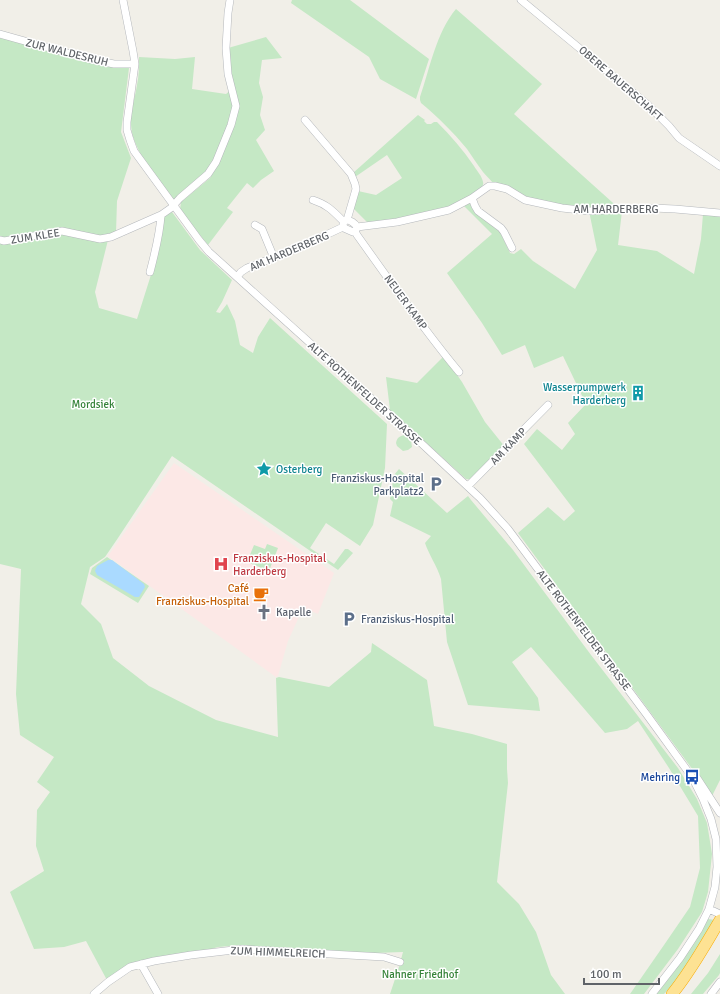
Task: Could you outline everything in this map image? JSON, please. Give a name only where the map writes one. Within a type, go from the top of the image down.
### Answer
[{"type":"highway","points":[[672,994],[682,982],[707,942],[716,913]]},
{"type":"highway","points":[[681,994],[720,935]]},
{"type":"street","name":"ALTE ROTHENFELDER STRASSE","points":[[123,0],[135,64],[127,130],[134,151],[174,206],[199,240],[210,252],[468,486],[508,529],[687,770]]},
{"type":"street","points":[[174,206],[180,198],[208,174],[216,162],[231,125],[236,106],[228,74],[226,48],[230,0]]},
{"type":"street","name":"OBERE BAUERSCHAFT","points":[[521,0],[647,104],[679,138],[720,166]]},
{"type":"street","name":"ZUR WALDESRUH","points":[[0,34],[89,59],[114,64],[135,64]]},
{"type":"street","points":[[304,120],[354,179],[356,189],[345,223]]},
{"type":"street","name":"AM HARDERBERG","points":[[356,229],[397,222],[449,210],[472,198],[489,186],[507,189],[525,200],[562,208],[589,211],[653,208],[720,214]]},
{"type":"street","points":[[472,198],[476,209],[501,228],[512,248]]},
{"type":"street","name":"NEUER KAMP","points":[[313,200],[324,204],[345,223],[355,224],[357,235],[414,314],[459,372]]},
{"type":"street","name":"ZUM KLEE","points":[[0,240],[4,241],[62,231],[100,239],[111,237],[161,215],[174,206]]},
{"type":"street","points":[[150,272],[158,244],[161,215]]},
{"type":"street","name":"AM HARDERBERG","points":[[237,277],[247,268],[298,248],[345,223]]},
{"type":"street","points":[[255,225],[262,229],[274,258]]},
{"type":"street","name":"AM KAMP","points":[[468,486],[548,405]]},
{"type":"street","points":[[687,770],[693,773],[720,813]]},
{"type":"street","points":[[652,994],[680,958],[699,929],[716,913],[715,887],[719,866],[716,839],[711,819],[703,799],[687,770]]},
{"type":"street","name":"ZUM HIMMELREICH","points":[[94,994],[108,982],[130,967],[191,955],[242,949],[384,957],[400,962]]},
{"type":"street","points":[[140,964],[158,994]]},
{"type":"street","points":[[711,994],[720,982]]},
{"type":"shaded area","name":"Franziskus-Hospital Harderberg","points":[[174,463],[334,573],[318,614],[303,608],[288,641],[278,676],[276,677],[108,556]]},
{"type":"green space","points":[[292,0],[350,0],[429,59],[416,99],[380,79],[369,57],[291,3]]},
{"type":"green space","points":[[456,9],[542,84],[514,114],[622,211],[618,245],[657,251],[694,274],[701,239],[703,214],[720,216],[720,780],[712,796],[518,533],[548,507],[564,521],[575,511],[524,444],[537,429],[562,450],[575,434],[568,423],[586,404],[563,356],[534,368],[525,345],[502,355],[482,323],[447,273],[492,234],[463,205],[468,202],[500,232],[510,253],[514,254],[521,249],[533,261],[575,289],[597,250],[589,211],[525,200],[493,183],[483,172],[467,149],[439,119],[421,103],[420,97],[438,40],[449,18]]},
{"type":"green space","points":[[0,36],[115,66],[129,68],[121,132],[131,158],[117,201],[116,233],[108,240],[95,292],[99,308],[137,319],[160,241],[164,216],[172,212],[200,250],[232,280],[216,312],[220,313],[227,304],[235,321],[240,345],[253,353],[258,337],[270,318],[387,424],[385,468],[373,525],[360,546],[326,523],[310,548],[334,564],[345,549],[348,549],[353,553],[338,570],[172,456],[105,557],[90,567],[81,604],[101,624],[113,658],[149,686],[216,720],[278,737],[276,678],[279,677],[329,687],[371,652],[372,643],[427,680],[434,726],[472,734],[507,744],[508,783],[497,882],[519,904],[536,932],[551,975],[565,994],[390,994],[403,952],[322,952],[240,945],[218,947],[191,955],[140,964],[108,982],[86,941],[64,947],[34,949],[10,892],[44,871],[36,846],[37,810],[50,792],[37,782],[54,757],[20,735],[16,694],[21,569],[0,564]]},
{"type":"green space","points":[[266,37],[282,58],[262,60],[259,83],[263,97],[260,115],[265,130],[256,140],[274,171],[253,188],[247,183],[227,208],[233,212],[208,245],[180,210],[181,202],[210,178],[221,158],[208,174],[173,200],[153,174],[132,135],[131,115],[138,78],[139,57],[175,59],[195,57],[192,89],[226,94],[232,89],[228,48]]},
{"type":"green space","points":[[418,115],[425,120],[424,121],[427,124],[437,122],[457,143],[479,174],[483,186],[449,209],[397,220],[368,223],[353,208],[358,191],[376,195],[402,178],[387,155],[355,177],[353,173]]},
{"type":"green space","points":[[444,356],[462,382],[485,422],[505,447],[472,480],[466,479],[390,410],[386,377],[417,383]]},
{"type":"green space","points":[[405,435],[411,441],[412,447],[403,451],[397,446],[396,443],[401,436]]},
{"type":"green space","points":[[399,469],[447,513],[468,496],[513,550],[678,768],[697,799],[707,823],[712,854],[708,892],[702,912],[678,949],[644,994],[630,994],[690,907],[700,868],[698,816],[638,721],[627,729],[605,733],[531,647],[512,662],[538,698],[540,711],[468,705],[447,642],[441,579],[425,543],[431,536],[390,516],[393,502],[390,499],[394,475]]},
{"type":"green space","points":[[267,544],[278,548],[269,571],[247,562],[254,545],[265,549]]},
{"type":"green space","points":[[107,557],[149,586],[138,603],[90,574],[92,568]]},
{"type":"green space","points":[[708,919],[715,920],[681,977],[664,994],[655,994],[685,955]]},
{"type":"green space","points":[[720,954],[719,975],[703,994],[691,994],[708,973]]},
{"type":"water","points":[[108,560],[112,560],[144,584],[145,587],[139,597],[135,597],[97,575],[95,571],[97,566]]},
{"type":"place","name":"Wasserpumpwerk Harderberg","points":[[638,393]]},
{"type":"place","name":"Osterberg","points":[[264,469]]},
{"type":"place","name":"Franziskus-Hospital Parkplatz2","points":[[436,484]]},
{"type":"place","name":"Franziskus-Hospital Harderberg","points":[[221,564]]},
{"type":"place","name":"Café Franziskus-Hospital","points":[[261,594]]},
{"type":"place","name":"Kapelle","points":[[264,612]]},
{"type":"place","name":"Franziskus-Hospital","points":[[349,619]]},
{"type":"place","name":"Mehring","points":[[692,777]]},
{"type":"park label","name":"Mordsiek","points":[[93,404]]},
{"type":"park label","name":"Nahner Friedhof","points":[[420,974]]}]
